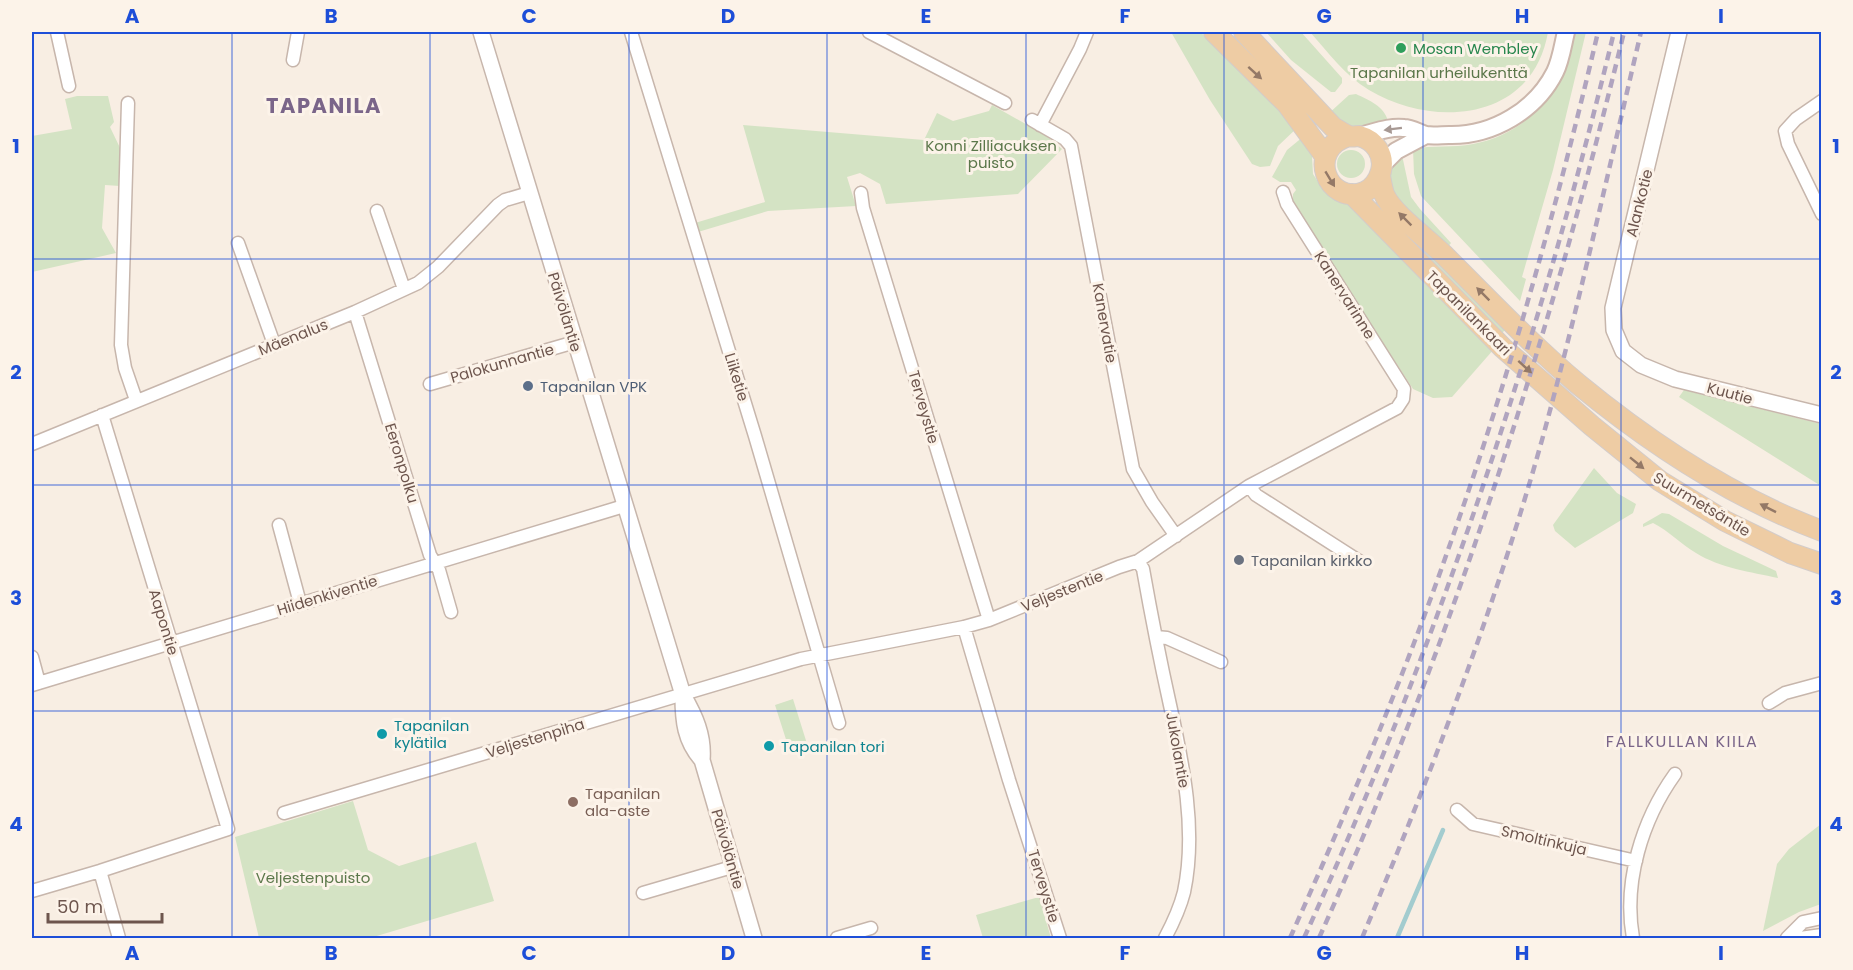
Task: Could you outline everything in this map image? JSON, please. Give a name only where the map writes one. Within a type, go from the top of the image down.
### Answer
[{"type":"main road","points":[[1214,32],[1287,104],[1325,156]]},
{"type":"main road","points":[[1244,32],[1321,117],[1333,127],[1369,140],[1377,147],[1381,170]]},
{"type":"main road","points":[[1426,135],[1396,151],[1381,170],[1374,185],[1364,192],[1352,194],[1342,192],[1327,179],[1324,167],[1325,156],[1330,146],[1340,138],[1397,128],[1406,128],[1426,135],[1469,134],[1490,128],[1523,111],[1547,86],[1556,69],[1566,32]]},
{"type":"main road","name":"Tapanilankaari","points":[[1381,170],[1383,193],[1393,207],[1514,325],[1577,383],[1604,404]]},
{"type":"main road","name":"Tapanilankaari","points":[[1352,194],[1503,348],[1592,426]]},
{"type":"main road","name":"Suurmetsäntie","points":[[1604,404],[1685,463],[1795,521],[1821,531]]},
{"type":"main road","name":"Suurmetsäntie","points":[[1592,426],[1660,481],[1725,521],[1790,553],[1821,564]]},
{"type":"street","points":[[57,32],[69,86]]},
{"type":"street","points":[[293,60],[297,32]]},
{"type":"street","name":"Päivöläntie","points":[[481,32],[683,695],[685,725],[692,748],[702,760],[754,939]]},
{"type":"street","name":"Liiketie","points":[[631,32],[755,436],[839,723]]},
{"type":"street","points":[[869,32],[1005,103]]},
{"type":"street","name":"Kanervatie","points":[[1086,32],[1080,49],[1036,122],[1071,146],[1133,469],[1152,502],[1176,536]]},
{"type":"street","name":"Alankotie","points":[[1641,365],[1623,351],[1614,330],[1613,308],[1679,32]]},
{"type":"street","points":[[1821,101],[1796,119],[1785,131],[1788,144],[1821,214]]},
{"type":"street","points":[[128,103],[121,345],[125,368],[136,400]]},
{"type":"street","name":"Kanervarinne","points":[[1283,192],[1287,204],[1404,389],[1403,399]]},
{"type":"street","name":"Mäenalus","points":[[32,444],[355,312],[404,289],[428,276],[498,205],[505,200],[529,193]]},
{"type":"street","name":"Terveystie","points":[[861,193],[863,208],[989,620]]},
{"type":"street","points":[[377,211],[404,289]]},
{"type":"street","points":[[238,243],[274,344]]},
{"type":"street","name":"Eeronpolku","points":[[355,312],[430,555],[439,570],[451,612]]},
{"type":"street","name":"Palokunnantie","points":[[430,384],[575,342]]},
{"type":"street","name":"Kuutie","points":[[1641,365],[1675,379],[1821,416]]},
{"type":"street","name":"Veljestentie","points":[[683,695],[818,655],[964,627],[989,620],[1138,561],[1223,501],[1397,408],[1403,399]]},
{"type":"street","name":"Aapontie","points":[[99,871],[228,829],[102,415]]},
{"type":"street","points":[[1249,486],[1256,495],[1359,561]]},
{"type":"street","name":"Hiidenkiventie","points":[[35,684],[624,506]]},
{"type":"street","points":[[279,525],[300,603]]},
{"type":"street","name":"Jukolantie","points":[[1138,561],[1143,569],[1180,748],[1188,826],[1184,891],[1165,939]]},
{"type":"street","name":"Terveystie","points":[[964,627],[1060,939]]},
{"type":"street","points":[[1156,637],[1167,638],[1221,662]]},
{"type":"street","points":[[32,657],[35,684]]},
{"type":"street","points":[[1769,703],[1785,693],[1821,683]]},
{"type":"street","name":"Veljestenpiha","points":[[284,813],[683,695]]},
{"type":"street","points":[[1633,939],[1630,892],[1636,861],[1650,817],[1660,795],[1675,774]]},
{"type":"street","name":"Smoltinkuja","points":[[1457,810],[1473,824],[1636,861]]},
{"type":"street","points":[[643,893],[732,867]]},
{"type":"street","points":[[32,891],[99,871],[119,939]]},
{"type":"street","points":[[1787,939],[1803,922],[1821,918]]},
{"type":"street","points":[[837,939],[871,928]]},
{"type":"street","points":[[1800,939],[1821,935]]},
{"type":"green space","points":[[1171,32],[1200,32],[1255,80],[1298,127],[1278,146],[1270,166],[1260,167],[1252,164],[1210,100]]},
{"type":"green space","points":[[1266,32],[1301,32],[1342,78],[1342,83],[1335,92],[1331,92],[1291,60]]},
{"type":"green space","name":"Tapanilan urheilukenttä","points":[[1310,32],[1548,32],[1539,62],[1523,84],[1502,100],[1477,109],[1450,112],[1422,110],[1395,102],[1369,90],[1345,71]]},
{"type":"green space","points":[[1575,32],[1586,32],[1553,170],[1522,277],[1526,279],[1520,301],[1421,196],[1414,174],[1413,149],[1473,144],[1494,138],[1528,118],[1553,89],[1562,71]]},
{"type":"green space","points":[[1356,94],[1380,107],[1388,121],[1354,129],[1327,115],[1349,95]]},
{"type":"green space","points":[[77,96],[108,96],[114,122],[110,127],[122,152],[120,186],[105,185],[102,228],[116,253],[32,272],[32,136],[72,129],[65,99]]},
{"type":"green space","name":"Konni Zilliacuksen puisto","points":[[992,105],[1045,135],[1062,149],[1018,194],[886,204],[880,184],[860,173],[847,177],[856,206],[768,211],[698,232],[695,223],[765,202],[743,125],[924,140],[937,113],[953,121],[989,111]]},
{"type":"green space","points":[[1304,136],[1312,156],[1313,174],[1324,191],[1349,204],[1381,231],[1426,285],[1494,349],[1452,397],[1433,398],[1413,389],[1293,205],[1293,194],[1296,190],[1291,182],[1280,182],[1272,177],[1287,150]]},
{"type":"green space","points":[[1351,150],[1361,154],[1365,164],[1361,174],[1351,178],[1341,174],[1337,164],[1341,154]]},
{"type":"green space","points":[[1402,155],[1411,197],[1451,243],[1447,248],[1392,197],[1387,169]]},
{"type":"green space","points":[[1379,199],[1506,329],[1501,334],[1372,206]]},
{"type":"green space","points":[[1684,390],[1821,424],[1821,486],[1679,397]]},
{"type":"green space","points":[[1594,468],[1617,493],[1636,504],[1633,513],[1575,548],[1555,531],[1553,525]]},
{"type":"green space","points":[[1662,513],[1669,514],[1723,546],[1776,571],[1778,578],[1715,562],[1696,553],[1653,523],[1643,527],[1643,524]]},
{"type":"green space","points":[[793,699],[808,747],[790,752],[775,705]]},
{"type":"green space","name":"Veljestenpuisto","points":[[353,801],[368,850],[399,866],[476,842],[494,901],[370,938],[259,938],[235,837]]},
{"type":"green space","points":[[1821,824],[1821,904],[1799,912],[1763,931],[1777,864],[1789,849]]},
{"type":"green space","points":[[1039,897],[1051,938],[983,938],[976,915]]},
{"type":"waterway","points":[[1397,938],[1443,830]]},
{"type":"railway","points":[[1290,938],[1393,697],[1470,486],[1530,293],[1566,163],[1598,32]]},
{"type":"railway","points":[[1304,938],[1398,717],[1481,493],[1553,264],[1614,32]]},
{"type":"railway","points":[[1319,938],[1367,828],[1411,717],[1493,492],[1563,263],[1624,32]]},
{"type":"railway","points":[[1362,938],[1460,692],[1523,504],[1569,338],[1641,32]]},
{"type":"place","name":"Mosan Wembley","points":[[1401,48]]},
{"type":"place","name":"Tapanilan VPK","points":[[528,386]]},
{"type":"place","name":"Tapanilan kirkko","points":[[1239,560]]},
{"type":"place","name":"Tapanilan kylätila","points":[[382,734]]},
{"type":"place","name":"Tapanilan tori","points":[[769,746]]},
{"type":"place","name":"Tapanilan ala-aste","points":[[573,802]]},
{"type":"district","name":"TAPANILA","points":[[324,105]]},
{"type":"district","name":"FALLKULLAN KIILA","points":[[1682,741]]}]
